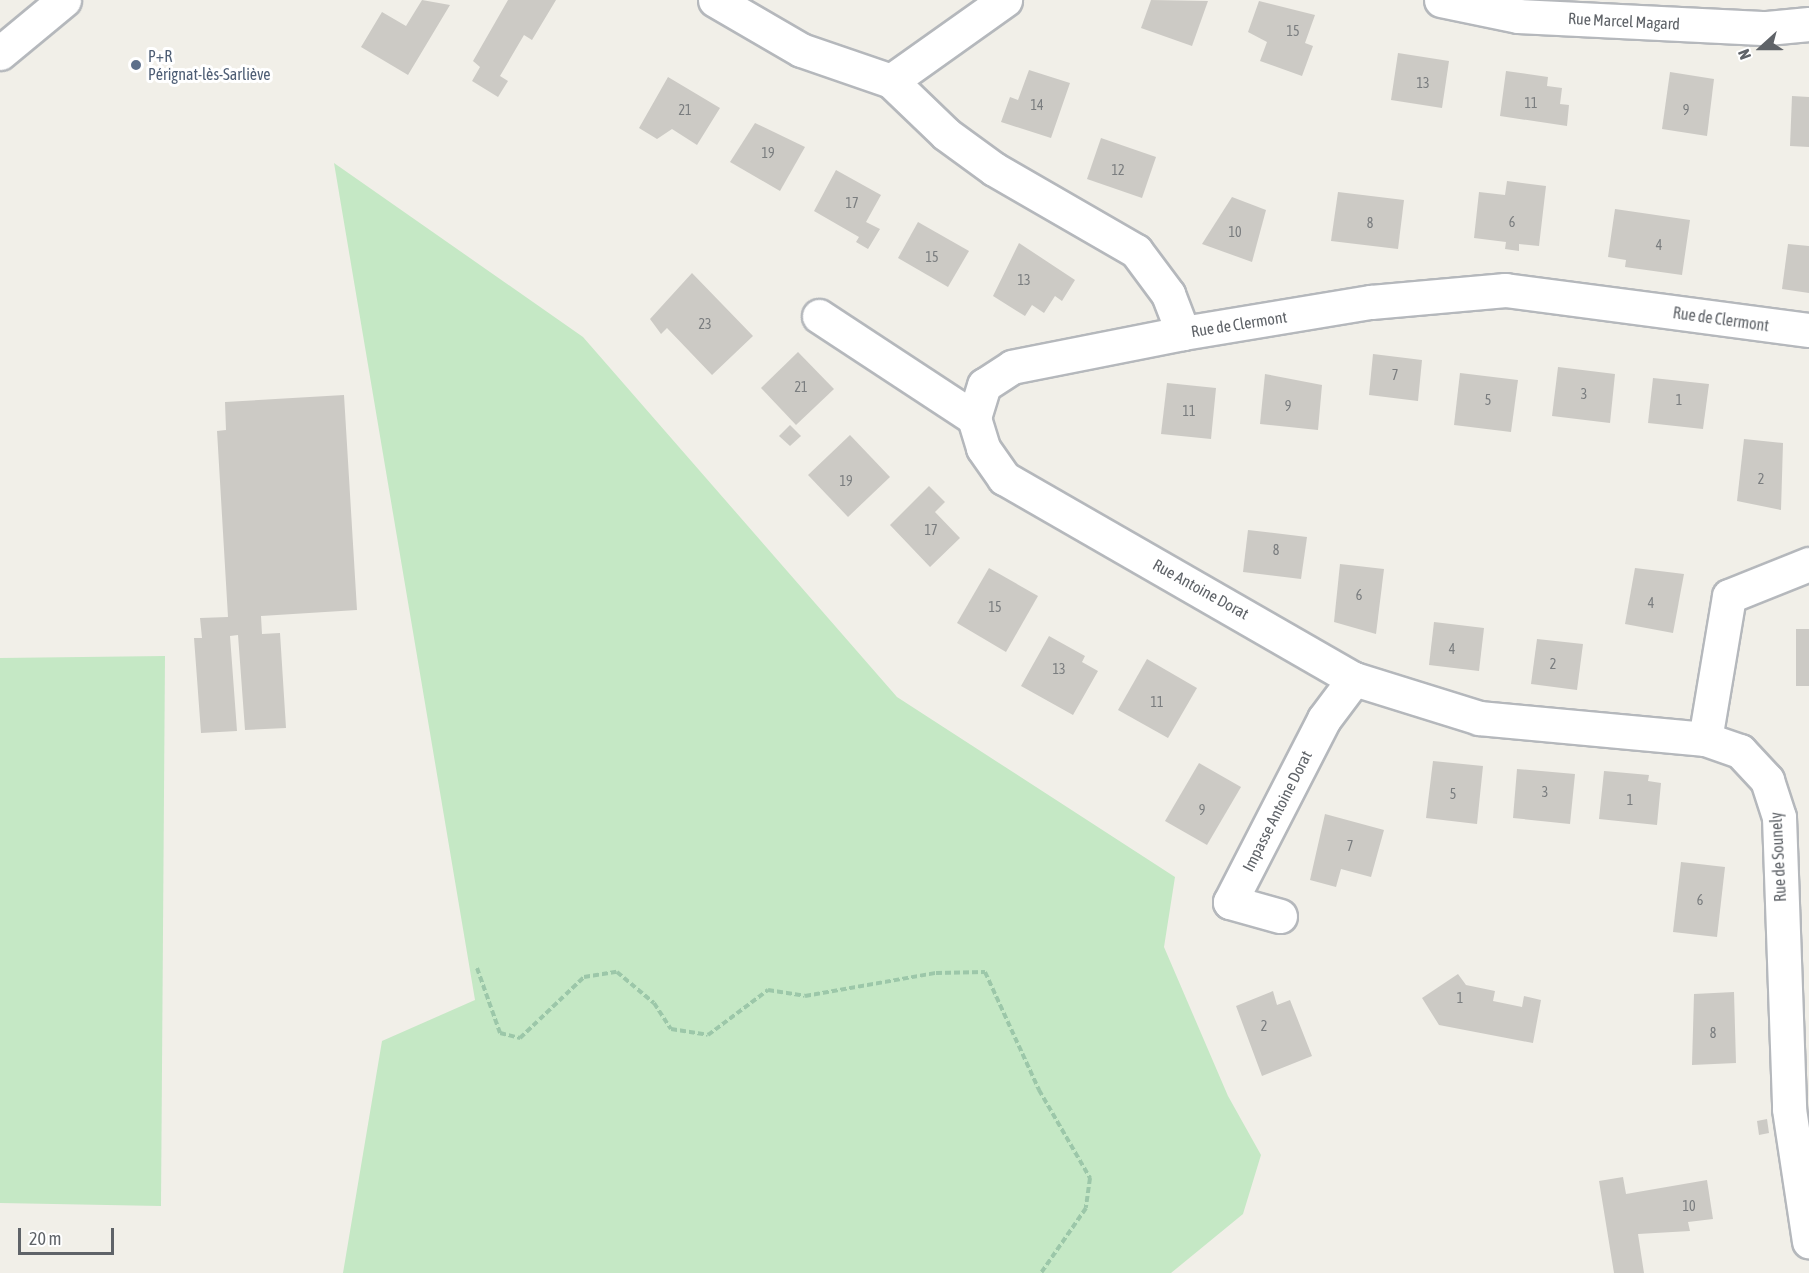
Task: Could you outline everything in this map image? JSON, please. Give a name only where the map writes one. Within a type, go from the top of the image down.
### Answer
[{"type":"street","points":[[0,53],[64,0]]},
{"type":"street","name":"Rue de Clermont","points":[[715,0],[801,50],[891,81],[946,134],[994,169],[1136,251],[1168,294],[1183,333],[1381,300],[1504,290],[1809,330]]},
{"type":"street","points":[[891,81],[1005,0]]},
{"type":"street","name":"Rue Marcel Magard","points":[[1441,0],[1477,4],[1518,16],[1755,28],[1809,24]]},
{"type":"street","points":[[819,316],[974,418],[984,385],[1012,367],[1183,333]]},
{"type":"street","name":"Rue Antoine Dorat","points":[[974,418],[983,448],[1004,478],[1354,679],[1479,718],[1705,739]]},
{"type":"street","points":[[1705,739],[1729,596],[1809,564]]},
{"type":"street","name":"Impasse Antoine Dorat","points":[[1280,916],[1230,902],[1324,719],[1354,679]]},
{"type":"street","name":"Rue de Sounely","points":[[1705,739],[1740,751],[1767,780],[1779,817],[1789,1109],[1809,1242]]},
{"type":"path","points":[[477,968],[500,1033],[520,1038],[584,977],[617,972],[654,1003],[671,1029],[708,1035],[768,990],[805,996],[936,973],[985,972],[1039,1089],[1090,1178],[1086,1208],[1041,1273]]},
{"type":"green space","points":[[334,163],[583,337],[897,697],[1175,877],[1164,947],[1228,1096],[1261,1155],[1243,1214],[1171,1273],[343,1273],[382,1041],[475,1000]]},
{"type":"green space","points":[[165,656],[161,1206],[0,1203],[0,658]]},
{"type":"building","points":[[422,0],[450,5],[408,75],[361,47],[382,12],[406,26]]},
{"type":"building","points":[[508,0],[556,0],[532,40],[524,35],[500,76],[508,81],[498,97],[472,81],[480,67],[473,61]]},
{"type":"building","points":[[1151,0],[1208,1],[1192,46],[1141,28]]},
{"type":"building","points":[[1259,1],[1315,15],[1305,43],[1313,46],[1302,76],[1260,61],[1267,42],[1248,32]]},
{"type":"building","points":[[1398,53],[1449,61],[1442,108],[1391,100]]},
{"type":"building","points":[[1029,70],[1070,83],[1051,138],[1001,122],[1010,97],[1018,100]]},
{"type":"building","points":[[1506,71],[1548,77],[1547,86],[1562,88],[1560,104],[1569,105],[1567,126],[1500,116]]},
{"type":"building","points":[[1670,72],[1714,79],[1707,136],[1662,129]]},
{"type":"building","points":[[668,77],[720,108],[697,145],[672,129],[657,139],[639,128]]},
{"type":"building","points":[[1792,96],[1809,97],[1809,147],[1790,146]]},
{"type":"building","points":[[755,123],[805,147],[780,191],[730,162]]},
{"type":"building","points":[[1101,138],[1156,157],[1142,198],[1087,179]]},
{"type":"building","points":[[836,170],[881,195],[866,222],[880,229],[868,249],[856,242],[859,237],[814,211]]},
{"type":"building","points":[[1507,181],[1546,186],[1539,246],[1519,244],[1519,251],[1505,249],[1506,242],[1474,238],[1479,192],[1505,195]]},
{"type":"building","points":[[1338,192],[1404,200],[1398,249],[1331,241]]},
{"type":"building","points":[[1232,197],[1266,210],[1252,262],[1202,244]]},
{"type":"building","points":[[1615,209],[1690,220],[1682,275],[1625,267],[1626,260],[1608,257]]},
{"type":"building","points":[[918,222],[969,251],[948,287],[898,258]]},
{"type":"building","points":[[1019,243],[1075,280],[1062,301],[1055,296],[1044,313],[1032,305],[1025,316],[993,296]]},
{"type":"building","points":[[1788,244],[1809,246],[1809,293],[1782,289]]},
{"type":"building","points":[[692,273],[753,336],[712,375],[667,328],[661,334],[650,319]]},
{"type":"building","points":[[798,352],[834,389],[796,425],[761,388]]},
{"type":"building","points":[[1373,354],[1422,360],[1418,401],[1369,395]]},
{"type":"building","points":[[1558,367],[1615,374],[1610,423],[1552,416]]},
{"type":"building","points":[[1460,373],[1518,380],[1511,432],[1454,425]]},
{"type":"building","points":[[1265,374],[1322,385],[1318,430],[1260,424]]},
{"type":"building","points":[[1653,378],[1709,384],[1703,429],[1648,423]]},
{"type":"building","points":[[1167,383],[1216,388],[1211,439],[1161,434]]},
{"type":"building","points":[[344,395],[357,610],[261,616],[262,634],[280,633],[286,728],[245,730],[238,635],[230,636],[237,731],[201,733],[194,638],[202,638],[200,618],[228,617],[217,431],[226,430],[225,402]]},
{"type":"building","points":[[790,425],[801,436],[790,446],[779,436]]},
{"type":"building","points":[[850,435],[890,477],[848,517],[808,475]]},
{"type":"building","points":[[1744,439],[1783,443],[1781,510],[1737,501]]},
{"type":"building","points":[[929,486],[945,502],[935,512],[960,538],[930,567],[890,525]]},
{"type":"building","points":[[1248,530],[1307,537],[1301,579],[1243,572]]},
{"type":"building","points":[[1340,564],[1384,569],[1376,634],[1334,622]]},
{"type":"building","points":[[989,568],[1038,596],[1006,652],[957,623]]},
{"type":"building","points":[[1635,568],[1684,574],[1673,633],[1625,624]]},
{"type":"building","points":[[1434,622],[1484,628],[1479,671],[1429,665]]},
{"type":"building","points":[[1796,629],[1809,629],[1809,686],[1796,686]]},
{"type":"building","points":[[1049,636],[1085,656],[1082,662],[1098,671],[1073,715],[1021,686]]},
{"type":"building","points":[[1537,639],[1583,644],[1577,690],[1531,684]]},
{"type":"building","points":[[1147,659],[1197,688],[1168,738],[1118,710]]},
{"type":"building","points":[[1433,761],[1483,766],[1477,824],[1426,818]]},
{"type":"building","points":[[1199,763],[1241,787],[1207,845],[1165,821]]},
{"type":"building","points":[[1517,769],[1575,774],[1570,824],[1513,818]]},
{"type":"building","points":[[1604,771],[1649,775],[1648,781],[1661,783],[1657,825],[1599,819]]},
{"type":"building","points":[[1325,814],[1384,830],[1371,877],[1341,869],[1336,887],[1310,880]]},
{"type":"building","points":[[1681,862],[1725,867],[1717,937],[1673,932]]},
{"type":"building","points":[[1458,974],[1466,985],[1495,991],[1493,1001],[1522,1007],[1524,996],[1541,1000],[1533,1043],[1439,1025],[1422,998]]},
{"type":"building","points":[[1273,991],[1277,1005],[1290,1000],[1312,1056],[1262,1076],[1236,1006]]},
{"type":"building","points":[[1734,992],[1736,1063],[1692,1065],[1694,994]]},
{"type":"building","points":[[1767,1119],[1769,1133],[1759,1135],[1757,1121]]},
{"type":"building","points":[[1623,1177],[1626,1194],[1707,1180],[1713,1219],[1688,1222],[1690,1231],[1638,1234],[1644,1273],[1614,1273],[1599,1181]]},
{"type":"place","name":"P+R Pérignat-lès-Sarliève","points":[[136,65]]}]
